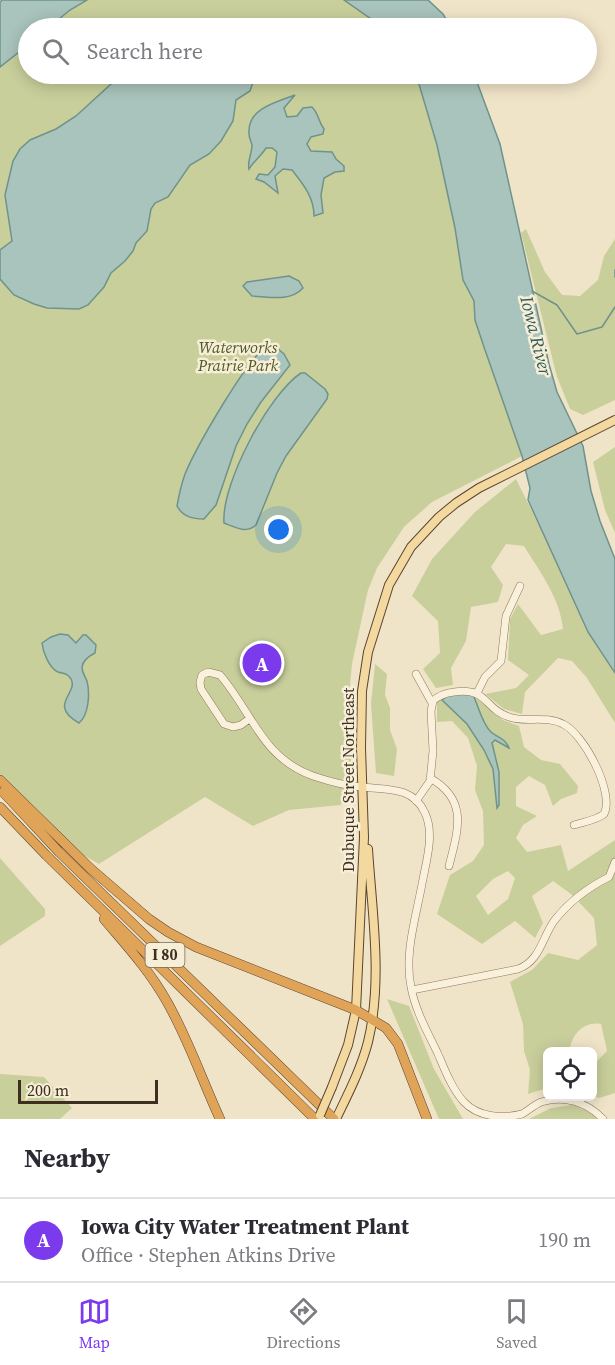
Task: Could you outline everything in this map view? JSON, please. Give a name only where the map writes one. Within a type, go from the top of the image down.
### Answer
[{"type":"highway","points":[[0,780],[91,869],[149,919],[168,932],[196,947],[356,1010],[372,1018],[389,1031],[398,1044],[427,1119]]},
{"type":"highway","name":"I 80","points":[[0,788],[60,852],[335,1119]]},
{"type":"highway","name":"I 80","points":[[0,807],[46,855],[318,1118]]},
{"type":"highway","points":[[46,855],[130,949],[157,986],[179,1025],[220,1119]]},
{"type":"main road","name":"Dubuque Street Northeast","points":[[318,1118],[348,1045],[356,1010],[363,867],[362,691],[370,646],[389,585],[411,547],[439,517],[472,492],[615,420]]},
{"type":"main road","points":[[335,1119],[363,1058],[372,1018],[374,955],[368,836],[363,791]]},
{"type":"street","points":[[477,693],[485,678],[501,661],[506,615],[520,586]]},
{"type":"street","points":[[249,719],[233,727],[224,724],[201,688],[202,675],[208,672],[220,675],[264,741],[296,768],[363,791],[395,789],[416,801],[425,813],[429,831],[409,959],[412,990],[425,1026],[458,1094],[473,1110],[488,1116],[508,1118],[522,1114],[542,1102],[566,1099],[588,1107],[603,1119]]},
{"type":"street","points":[[416,674],[432,703],[433,751],[428,784],[416,801]]},
{"type":"street","points":[[432,703],[439,696],[451,692],[477,693],[506,717],[546,719],[564,724],[579,736],[597,759],[609,788],[610,805],[604,814],[574,825]]},
{"type":"street","points":[[430,778],[444,788],[453,800],[457,811],[459,825],[449,866]]},
{"type":"street","points":[[412,990],[518,969],[528,964],[536,956],[555,920],[575,900],[609,877],[615,862]]},
{"type":"green space","points":[[87,0],[344,0],[370,18],[60,18]]},
{"type":"green space","name":"Waterworks Prairie Park","points":[[18,53],[18,84],[419,84],[437,145],[455,228],[463,280],[474,301],[475,320],[522,456],[432,502],[404,527],[377,568],[368,590],[352,664],[349,696],[352,786],[346,784],[341,805],[289,810],[253,826],[205,797],[99,864],[64,844],[0,780],[0,67]]},
{"type":"green space","points":[[526,229],[545,272],[562,295],[580,296],[598,280],[604,256],[615,239],[615,400],[583,415],[570,409],[557,377],[521,233]]},
{"type":"green space","points":[[615,447],[615,533],[605,510],[593,462]]},
{"type":"green space","points":[[516,479],[615,674],[615,723],[587,678],[572,661],[558,658],[525,692],[522,714],[504,709],[485,694],[516,688],[529,675],[508,660],[510,619],[518,604],[541,635],[563,629],[554,596],[524,546],[506,544],[491,567],[503,585],[498,602],[471,607],[466,641],[451,668],[453,685],[436,688],[423,669],[440,653],[438,621],[412,596],[432,559],[475,512]]},
{"type":"green space","points":[[375,664],[387,674],[385,695],[390,708],[390,730],[397,749],[394,776],[376,773],[371,704]]},
{"type":"green space","points":[[472,693],[503,720],[519,726],[524,747],[541,760],[560,764],[578,786],[577,793],[561,799],[553,806],[545,785],[529,776],[516,787],[516,806],[537,816],[523,825],[516,838],[527,852],[561,845],[568,871],[615,840],[615,1093],[597,1097],[597,1061],[607,1051],[601,1024],[595,1024],[579,1030],[570,1047],[543,1047],[543,1089],[528,1094],[530,1070],[524,1051],[523,1024],[510,982],[532,970],[548,953],[578,960],[597,945],[594,918],[571,894],[553,881],[532,896],[543,923],[535,938],[515,921],[482,944],[437,914],[450,875],[473,861],[484,845],[483,811],[475,790],[477,766],[468,738],[452,721],[437,722],[437,701]],"holes":[[[508,871],[515,878],[508,899],[488,915],[476,896],[493,879]]]},
{"type":"green space","points":[[0,858],[45,909],[45,916],[0,946]]},
{"type":"green space","points":[[387,999],[409,1006],[434,1069],[463,1119],[439,1119]]},
{"type":"green space","points":[[0,1074],[44,1077],[72,1108],[60,1119],[0,1119]]},
{"type":"green space","points":[[573,1105],[586,1110],[598,1119],[529,1119],[551,1108]]},
{"type":"water","points":[[2,0],[87,0],[60,18],[18,18],[18,53],[0,67],[0,2]]},
{"type":"water","points":[[344,0],[428,0],[445,18],[370,18]]},
{"type":"water","points":[[111,84],[252,84],[250,91],[236,100],[233,121],[221,141],[209,154],[190,165],[168,197],[155,203],[151,209],[147,231],[125,261],[111,273],[104,287],[88,305],[79,309],[47,308],[14,295],[0,279],[0,250],[12,241],[5,195],[13,161],[20,149],[30,140],[56,129],[76,116]]},
{"type":"water","name":"Iowa River","points":[[419,84],[478,84],[500,144],[557,392],[583,446],[591,491],[615,559],[615,673],[588,632],[528,500],[530,488],[522,456],[475,320],[474,301],[463,280],[455,228],[437,145]]},
{"type":"water","points":[[295,95],[284,108],[287,117],[297,116],[303,108],[312,107],[324,129],[323,134],[311,137],[307,144],[311,151],[332,152],[344,166],[344,171],[335,172],[324,178],[321,195],[323,213],[314,216],[310,197],[292,170],[283,169],[275,176],[278,193],[256,179],[259,174],[268,175],[275,167],[277,152],[272,148],[266,148],[249,169],[252,145],[249,137],[250,123],[265,107]]},
{"type":"water","points":[[289,276],[299,281],[303,288],[286,297],[252,296],[243,286],[247,282]]},
{"type":"water","points":[[271,343],[284,354],[290,365],[247,424],[236,446],[216,505],[204,519],[189,517],[177,506],[185,474],[237,383],[261,351]]},
{"type":"water","points":[[301,373],[305,373],[325,389],[328,394],[327,399],[286,456],[256,525],[245,529],[224,523],[230,486],[249,441],[275,400]]},
{"type":"water","points":[[60,634],[68,635],[76,643],[83,635],[86,635],[96,645],[95,653],[87,658],[82,667],[87,681],[88,697],[85,715],[79,723],[65,710],[72,684],[71,679],[52,667],[42,643]]},
{"type":"water","points":[[472,693],[488,728],[509,748],[495,740],[492,743],[499,772],[499,805],[497,808],[493,769],[484,750],[467,724],[442,700],[448,695]]},
{"type":"waterway","points":[[615,270],[615,277]]},
{"type":"waterway","name":"Iowa River","points":[[532,291],[557,305],[577,334],[602,327],[615,307]]},
{"type":"place","name":"Iowa City Water Treatment Plant","points":[[262,663]]}]
